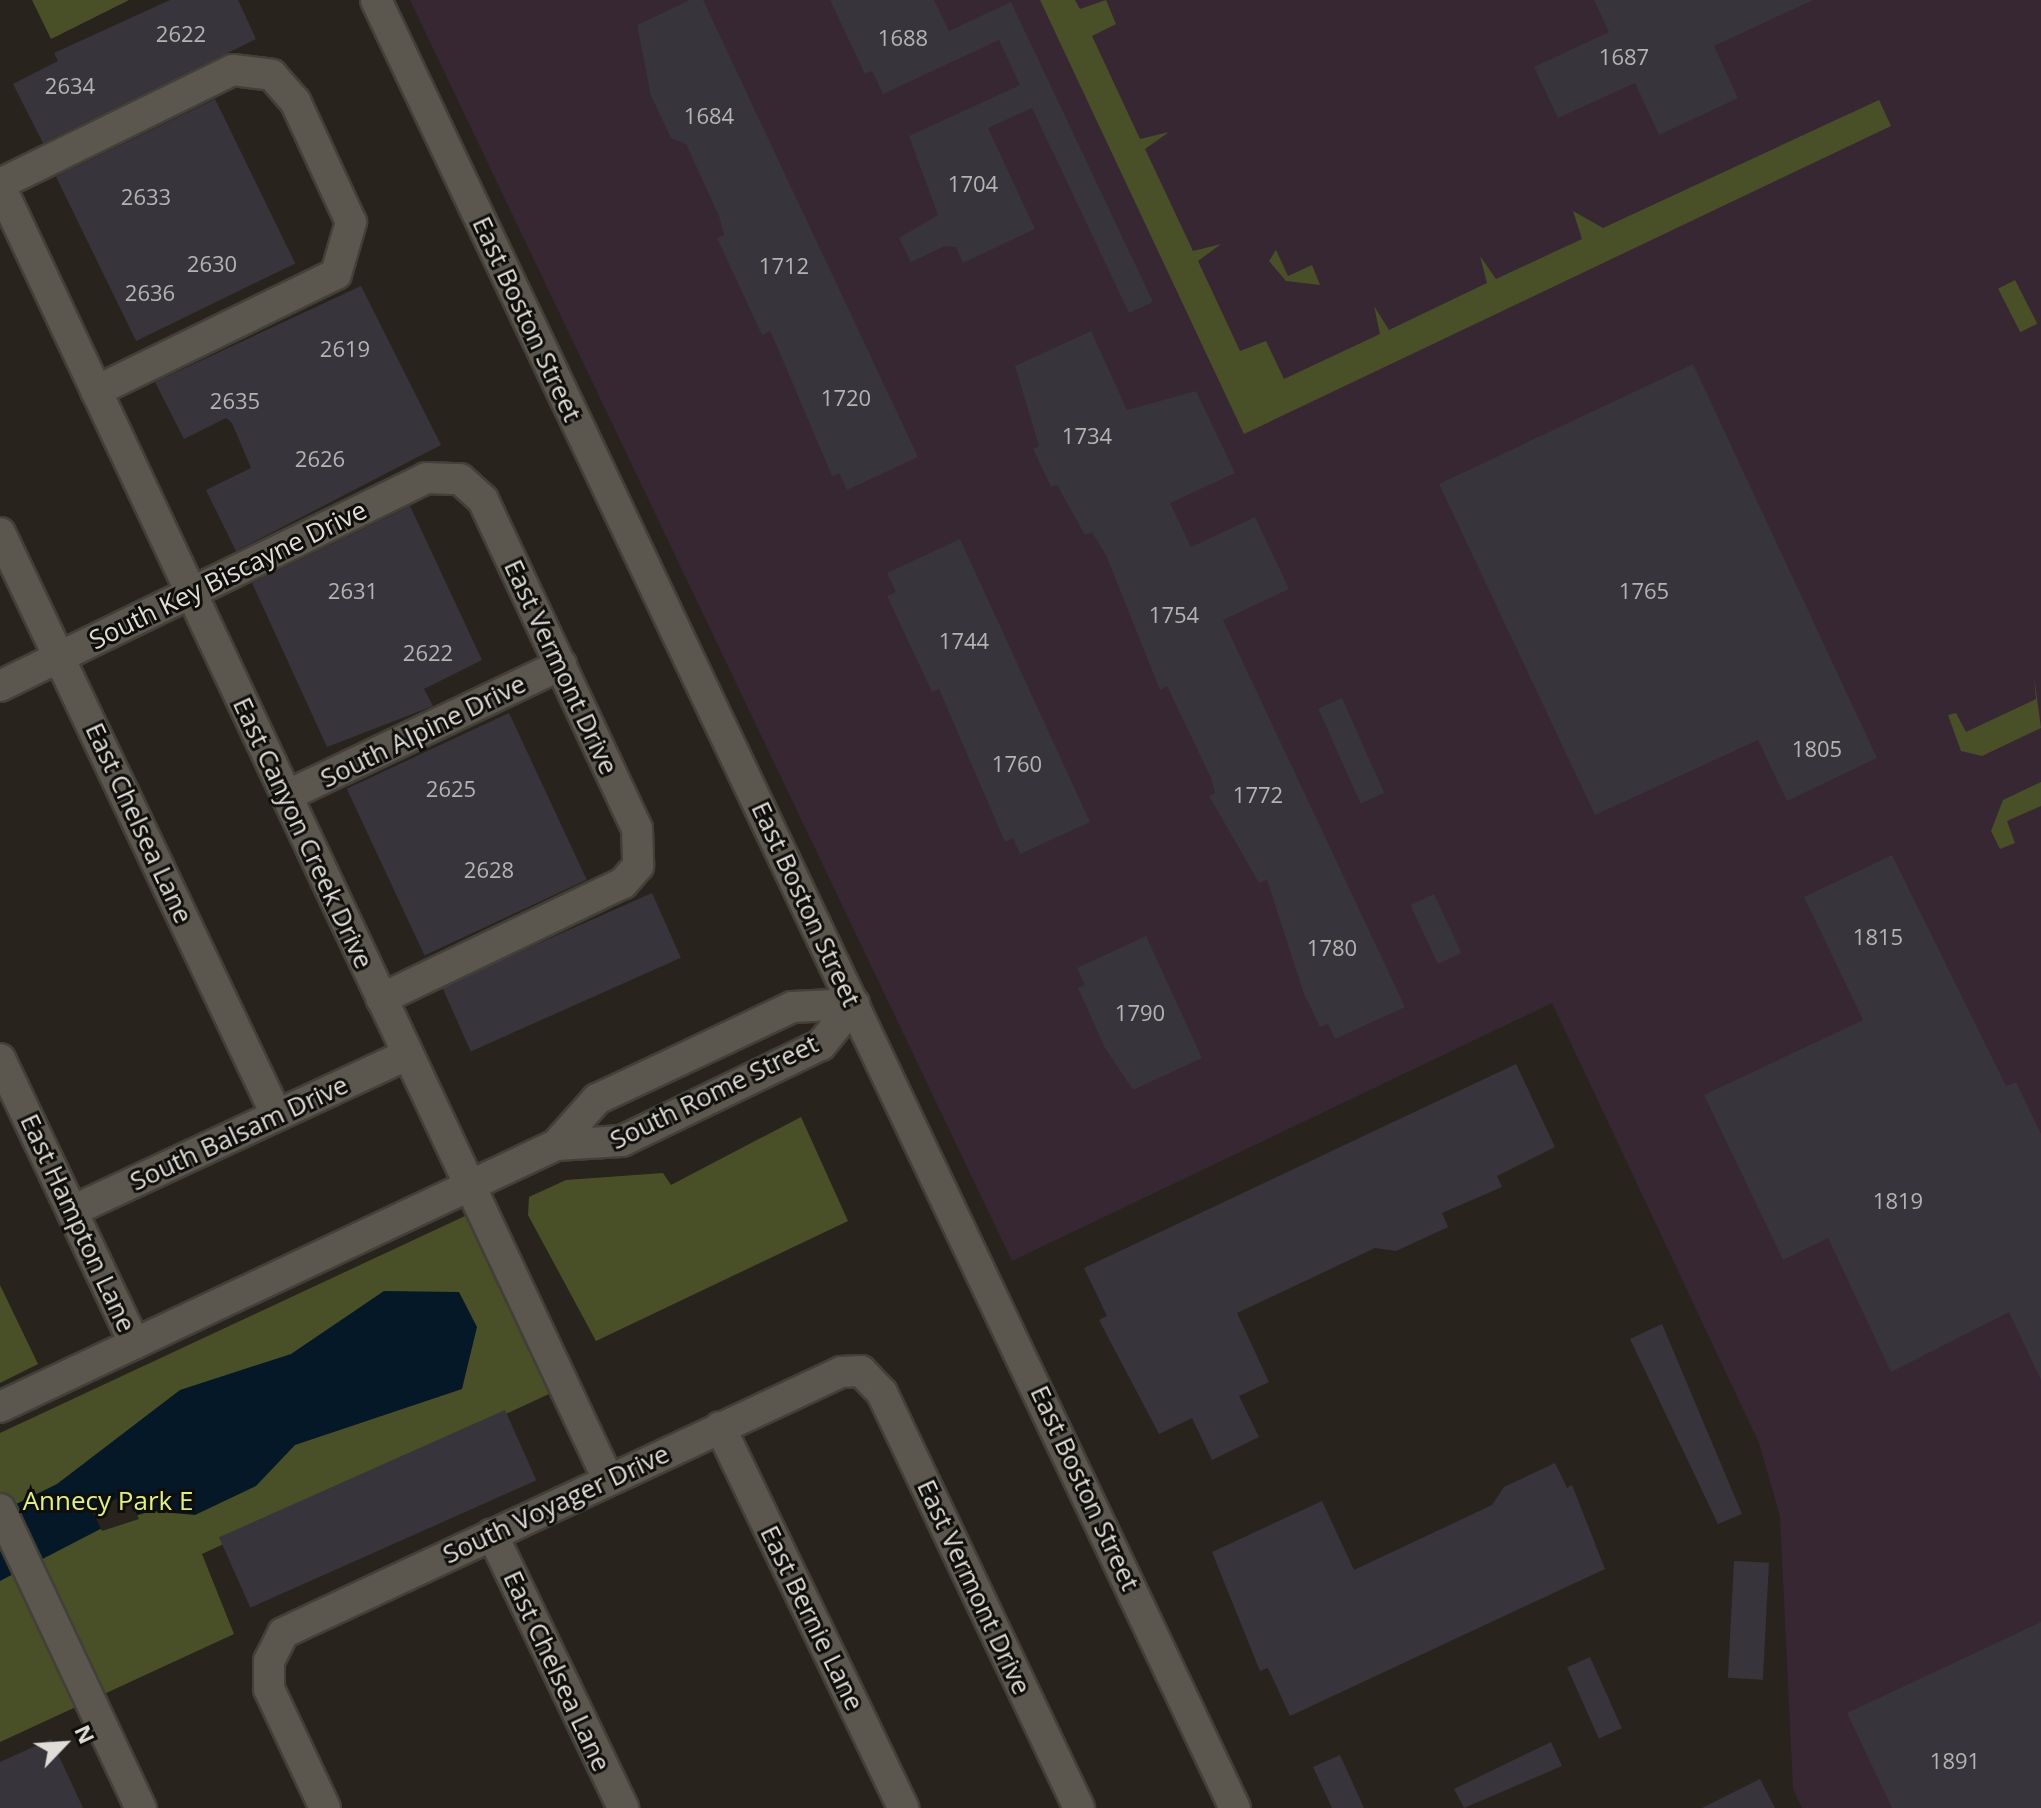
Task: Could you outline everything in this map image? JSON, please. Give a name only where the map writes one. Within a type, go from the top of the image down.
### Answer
[{"type":"street","name":"East Boston Street","points":[[376,0],[1235,1808]]},
{"type":"street","points":[[0,185],[233,70],[272,75],[307,128],[351,222],[350,243],[336,274],[96,391]]},
{"type":"street","name":"East Canyon Creek Drive","points":[[0,185],[608,1479]]},
{"type":"street","name":"South Key Biscayne Drive","points":[[0,686],[426,478],[460,479]]},
{"type":"street","name":"East Vermont Drive","points":[[381,999],[623,883],[638,866],[637,829],[483,500],[460,479]]},
{"type":"street","name":"East Chelsea Lane","points":[[0,533],[276,1114]]},
{"type":"street","name":"South Alpine Drive","points":[[286,796],[561,665]]},
{"type":"street","name":"South Rome Street","points":[[556,1145],[597,1099],[792,1007],[854,1004]]},
{"type":"street","name":"South Rome Street","points":[[0,1407],[556,1145],[622,1141],[821,1045],[854,1004]]},
{"type":"street","name":"South Balsam Drive","points":[[72,1211],[407,1055]]},
{"type":"street","name":"East Hampton Lane","points":[[0,1059],[135,1344]]},
{"type":"street","name":"East Vermont Drive","points":[[861,1371],[882,1393],[1079,1808]]},
{"type":"street","name":"South Voyager Drive","points":[[325,1808],[269,1689],[269,1661],[283,1633],[841,1372],[861,1371]]},
{"type":"street","name":"East Bernie Lane","points":[[720,1427],[903,1808]]},
{"type":"street","points":[[0,1509],[141,1808]]},
{"type":"street","name":"East Chelsea Lane","points":[[492,1534],[623,1808]]},
{"type":"shaded area","points":[[410,0],[2041,0],[2041,1808],[1802,1808],[1793,1789],[1780,1516],[1759,1443],[1552,1003],[1012,1261]]},
{"type":"green space","points":[[32,0],[129,0],[51,39]]},
{"type":"green space","points":[[1040,0],[1075,0],[1080,9],[1106,0],[1116,24],[1092,36],[1140,139],[1169,132],[1145,149],[1193,251],[1221,244],[1198,261],[1240,351],[1266,341],[1284,379],[1380,334],[1374,306],[1389,330],[1487,283],[1480,256],[1496,279],[1582,239],[1573,211],[1603,228],[1879,100],[1891,126],[1244,434]]},
{"type":"green space","points":[[1276,250],[1288,276],[1312,265],[1320,285],[1286,281],[1269,261]]},
{"type":"green space","points":[[2015,280],[2037,324],[2020,332],[1998,289]]},
{"type":"green space","points":[[2034,676],[2041,728],[1982,756],[1961,751],[1948,715],[1956,713],[1966,732],[2036,699]]},
{"type":"green space","points":[[2041,782],[2041,806],[2007,821],[2015,843],[2000,849],[1991,831],[2003,800]]},
{"type":"green space","points":[[801,1117],[848,1221],[596,1341],[528,1215],[529,1197],[566,1180],[663,1173],[671,1185]]},
{"type":"green space","name":"Annecy Park E","points":[[465,1216],[549,1394],[202,1554],[234,1634],[0,1742],[0,1433]]},
{"type":"green space","points":[[0,1285],[38,1364],[0,1383]]},
{"type":"water","points":[[384,1291],[459,1292],[477,1327],[462,1389],[295,1445],[256,1486],[195,1515],[151,1511],[112,1523],[0,1581],[0,1512],[57,1484],[180,1390],[291,1354]]},
{"type":"pier","points":[[127,1494],[139,1519],[102,1531],[92,1510]]},
{"type":"building","points":[[170,0],[238,0],[256,39],[43,143],[13,84],[58,61],[54,53]]},
{"type":"building","points":[[690,0],[703,0],[918,457],[847,490],[839,473],[832,476],[770,331],[762,335],[717,238],[724,235],[719,216],[686,144],[671,138],[651,96],[637,25]]},
{"type":"building","points":[[830,0],[934,0],[949,31],[1011,2],[1153,302],[1129,313],[1032,108],[988,128],[1035,229],[963,263],[956,247],[945,246],[911,262],[899,238],[938,215],[909,136],[1020,85],[999,40],[883,94],[872,71],[865,74]]},
{"type":"building","points":[[1594,0],[1813,0],[1714,46],[1738,98],[1659,135],[1635,83],[1558,118],[1534,67],[1609,32]]},
{"type":"building","points":[[215,99],[295,263],[136,341],[56,177]]},
{"type":"building","points":[[361,286],[441,445],[236,551],[206,490],[251,468],[232,423],[226,418],[184,439],[155,382]]},
{"type":"building","points":[[1091,331],[1127,410],[1196,391],[1235,473],[1170,503],[1191,547],[1255,517],[1289,589],[1223,620],[1405,1007],[1335,1039],[1328,1024],[1320,1027],[1304,994],[1267,880],[1259,883],[1209,796],[1215,793],[1211,778],[1167,686],[1160,690],[1106,555],[1092,532],[1085,535],[1057,485],[1051,487],[1033,449],[1039,446],[1015,366]]},
{"type":"building","points":[[1693,364],[1877,758],[1787,801],[1758,740],[1595,815],[1439,484]]},
{"type":"building","points":[[410,506],[482,660],[424,689],[433,706],[327,747],[252,583]]},
{"type":"building","points":[[960,539],[1090,822],[1020,854],[1013,838],[1005,842],[939,689],[932,692],[887,596],[896,592],[887,573]]},
{"type":"building","points":[[1342,698],[1384,793],[1361,804],[1318,709]]},
{"type":"building","points":[[509,713],[587,880],[425,955],[347,789]]},
{"type":"building","points":[[1892,855],[2006,1086],[2016,1082],[2041,1134],[2041,1380],[2009,1312],[1891,1372],[1828,1238],[1783,1260],[1704,1095],[1863,1020],[1804,897]]},
{"type":"building","points":[[652,893],[681,958],[471,1051],[442,987]]},
{"type":"building","points":[[1434,894],[1461,953],[1438,964],[1410,905]]},
{"type":"building","points":[[1146,936],[1202,1058],[1133,1090],[1105,1048],[1078,988],[1085,985],[1077,968]]},
{"type":"building","points":[[1516,1064],[1555,1147],[1497,1176],[1502,1187],[1442,1213],[1448,1227],[1396,1251],[1375,1248],[1237,1313],[1269,1382],[1239,1396],[1259,1437],[1212,1460],[1192,1418],[1159,1434],[1099,1320],[1107,1316],[1084,1268]]},
{"type":"building","points":[[1662,1324],[1742,1514],[1718,1524],[1630,1339]]},
{"type":"building","points":[[505,1410],[536,1480],[250,1608],[219,1537]]},
{"type":"building","points":[[1555,1463],[1567,1488],[1572,1485],[1605,1569],[1290,1716],[1268,1668],[1260,1671],[1212,1552],[1322,1501],[1354,1570],[1492,1505],[1504,1487]]},
{"type":"building","points":[[1734,1561],[1769,1563],[1763,1680],[1728,1678]]},
{"type":"building","points":[[2041,1622],[2041,1808],[1892,1808],[1847,1713]]},
{"type":"building","points":[[1590,1657],[1622,1728],[1599,1738],[1567,1667]]},
{"type":"building","points":[[51,1739],[83,1808],[0,1808],[0,1762]]},
{"type":"building","points":[[1551,1742],[1562,1766],[1464,1808],[1454,1789]]},
{"type":"building","points":[[1340,1755],[1364,1808],[1332,1808],[1313,1767]]},
{"type":"building","points":[[1760,1779],[1775,1808],[1702,1808]]}]
